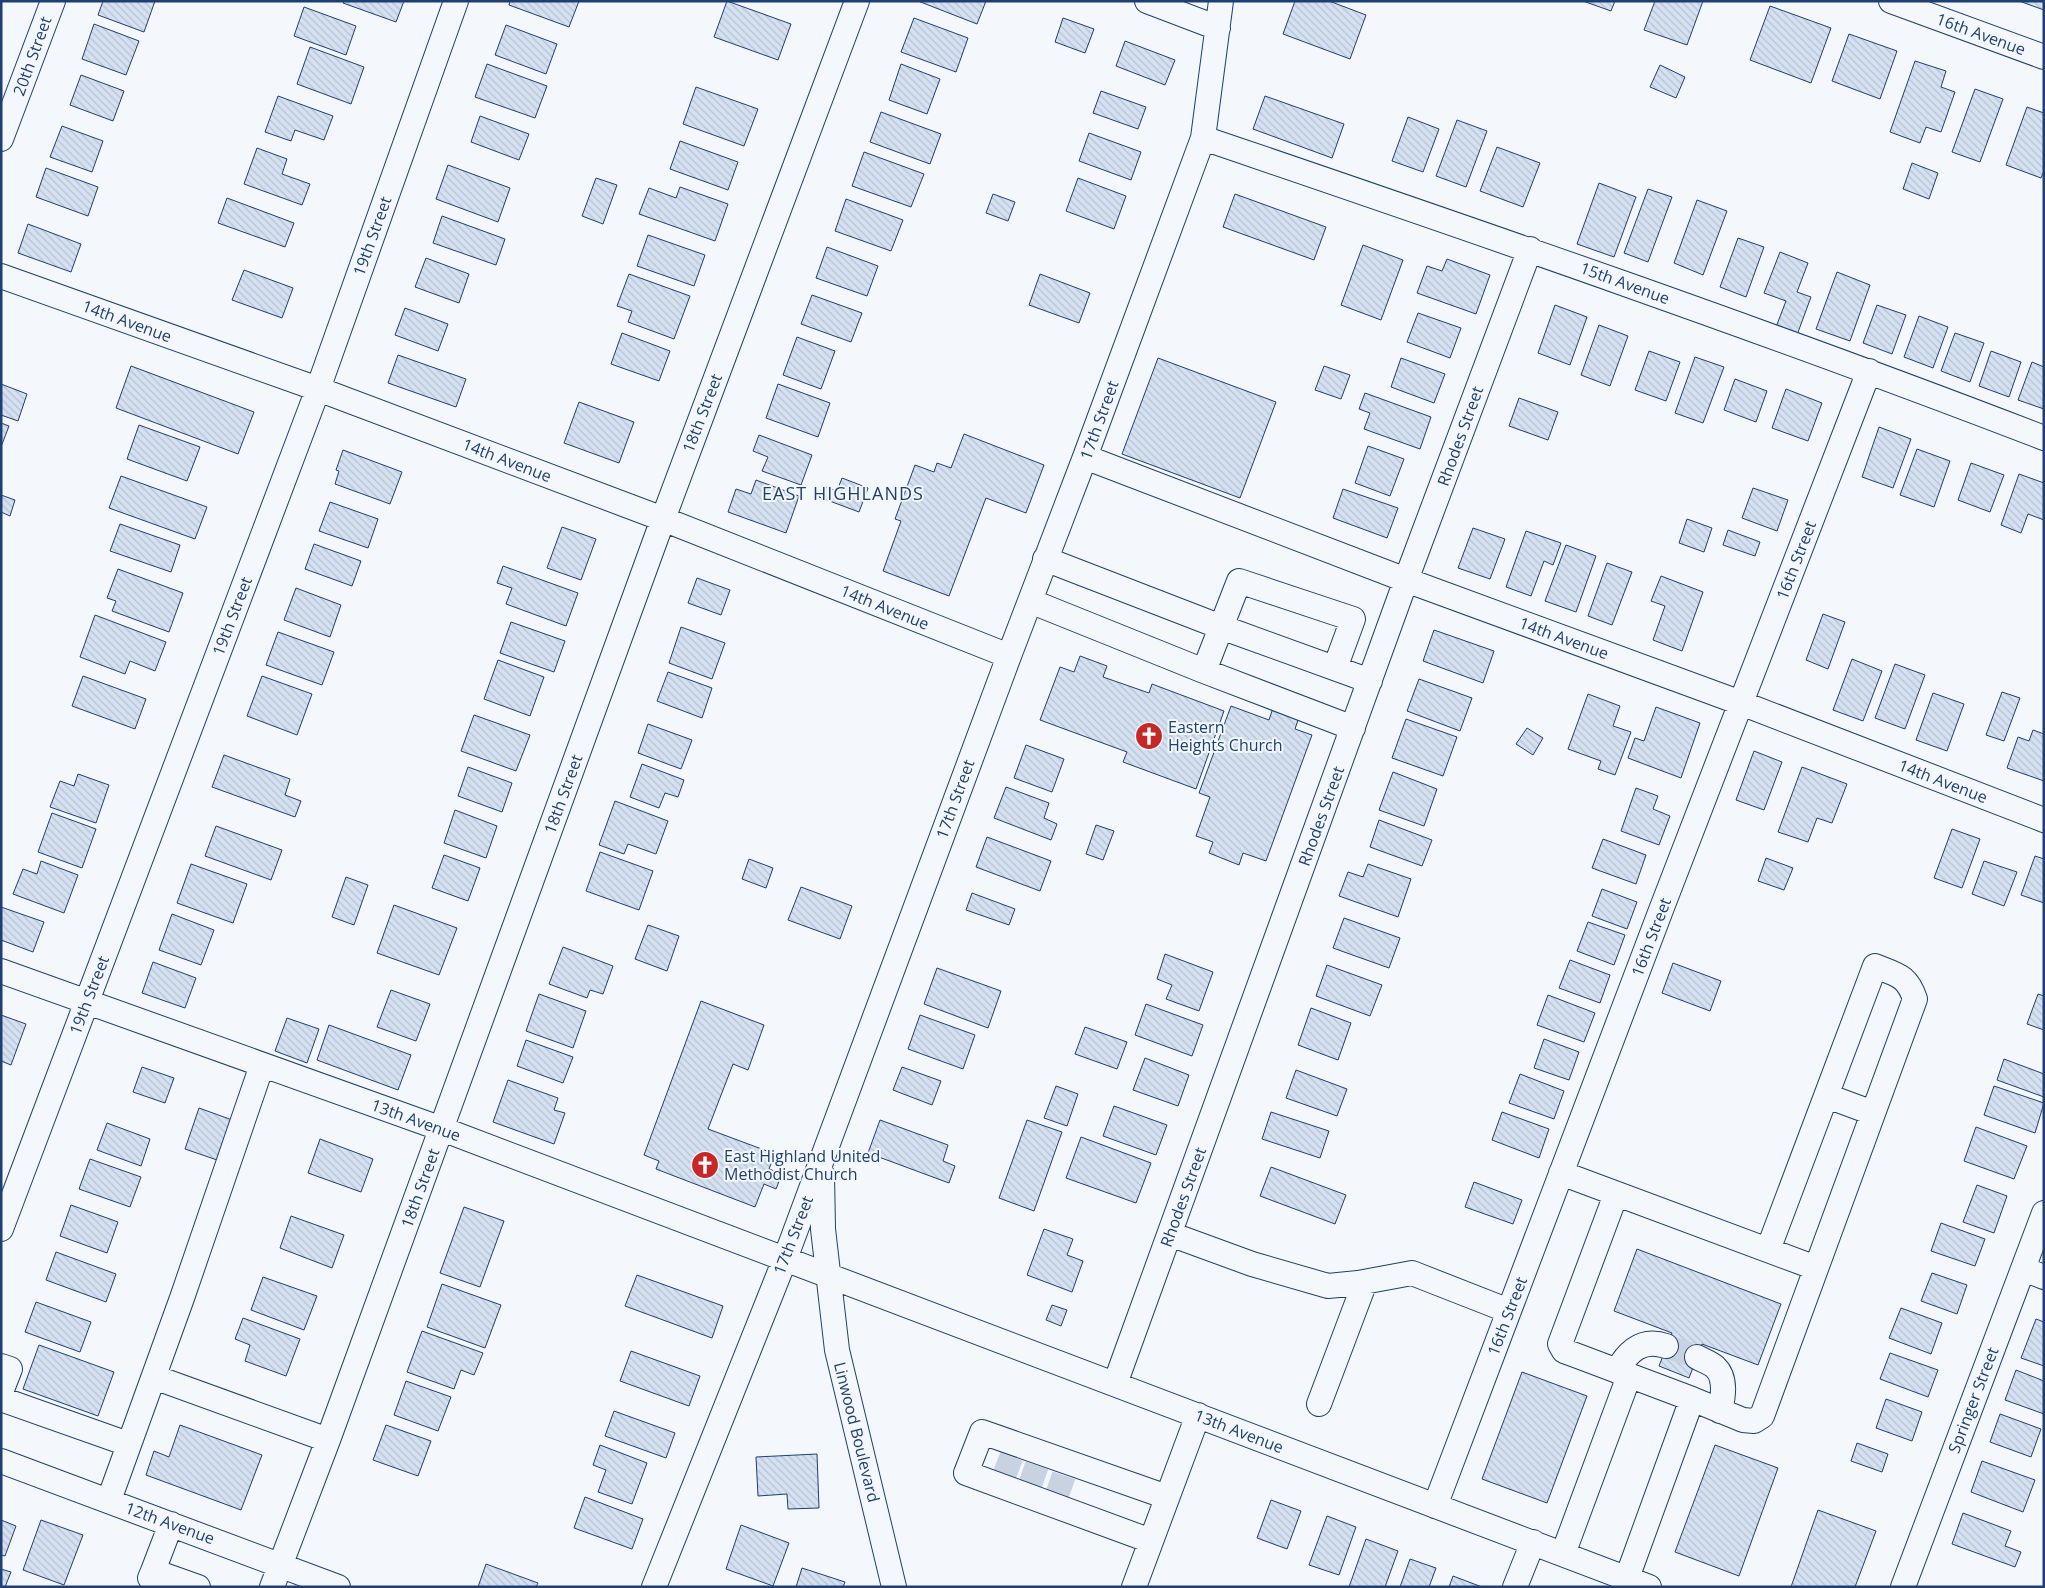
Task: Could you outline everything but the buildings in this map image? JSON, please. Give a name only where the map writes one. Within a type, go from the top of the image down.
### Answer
[{"type":"street","name":"20th Street","points":[[1,139],[53,1]]},
{"type":"street","name":"19th Street","points":[[1,1229],[318,389],[456,1]]},
{"type":"street","name":"18th Street","points":[[272,1587],[442,1129],[663,519],[857,1]]},
{"type":"street","points":[[1147,1],[1218,28]]},
{"type":"street","name":"17th Street","points":[[654,1587],[785,1259],[1203,138],[1221,1]]},
{"type":"street","name":"16th Avenue","points":[[1891,1],[2044,57]]},
{"type":"street","name":"15th Avenue","points":[[1203,138],[1530,249],[1869,371],[2044,438]]},
{"type":"street","name":"Rhodes Street","points":[[1115,1384],[1406,580],[1530,249]]},
{"type":"street","name":"14th Avenue","points":[[1,276],[318,389],[663,519],[1009,656]]},
{"type":"street","name":"16th Street","points":[[1435,1506],[1869,371]]},
{"type":"street","name":"14th Avenue","points":[[1085,457],[1406,580],[1741,703],[2044,820]]},
{"type":"street","points":[[1046,560],[1221,627],[1370,681]]},
{"type":"street","points":[[1204,671],[1239,580],[1353,619],[1335,668]]},
{"type":"street","points":[[1030,601],[1353,728]]},
{"type":"street","points":[[1616,1194],[1560,1344],[1564,1351],[1743,1420],[1754,1421],[1762,1416],[1915,999],[1912,988],[1905,978],[1875,966],[1768,1250]]},
{"type":"street","name":"13th Avenue","points":[[1,971],[442,1129],[1649,1587]]},
{"type":"street","points":[[109,1500],[154,1377],[262,1065]]},
{"type":"street","points":[[1827,1096],[1873,1112]]},
{"type":"street","points":[[822,1158],[822,1229],[828,1275]]},
{"type":"street","points":[[1561,1174],[1816,1268]]},
{"type":"street","name":"Springer Street","points":[[1902,1587],[2033,1273],[2044,1213]]},
{"type":"street","points":[[1170,1234],[1252,1264],[1328,1286],[1365,1282],[1412,1273],[1509,1311]]},
{"type":"street","name":"Linwood Boulevard","points":[[828,1275],[837,1350],[899,1585]]},
{"type":"street","points":[[1318,1404],[1365,1282]]},
{"type":"street","points":[[1563,1554],[1628,1355],[1642,1345],[1656,1342],[1666,1346]]},
{"type":"street","points":[[1697,1357],[1716,1367],[1722,1380],[1724,1392],[1720,1411]]},
{"type":"street","points":[[1,1366],[10,1369],[1,1392]]},
{"type":"street","points":[[154,1377],[328,1440]]},
{"type":"street","points":[[1,1399],[128,1444]]},
{"type":"street","points":[[1627,1578],[1692,1400]]},
{"type":"street","points":[[1134,1587],[1198,1415]]},
{"type":"street","points":[[1151,1541],[1028,1491],[966,1473],[982,1432],[1014,1449],[1039,1459],[1167,1497]]},
{"type":"street","name":"12th Avenue","points":[[1,1462],[109,1500],[338,1587]]},
{"type":"street","points":[[170,1524],[154,1581],[198,1587]]},
{"type":"street","points":[[1515,1587],[1533,1542]]},
{"type":"tunnel","points":[[1666,1346],[1697,1357]]},
{"type":"tunnel","points":[[1003,1479],[1012,1455]]},
{"type":"tunnel","points":[[1029,1488],[1037,1465]]},
{"type":"tunnel","points":[[1056,1498],[1064,1475]]},
{"type":"place","name":"Eastern Heights Church","points":[[1149,736]]},
{"type":"place","name":"East Highland United Methodist Church","points":[[705,1165]]},
{"type":"district","name":"EAST HIGHLANDS","points":[[843,493]]}]
